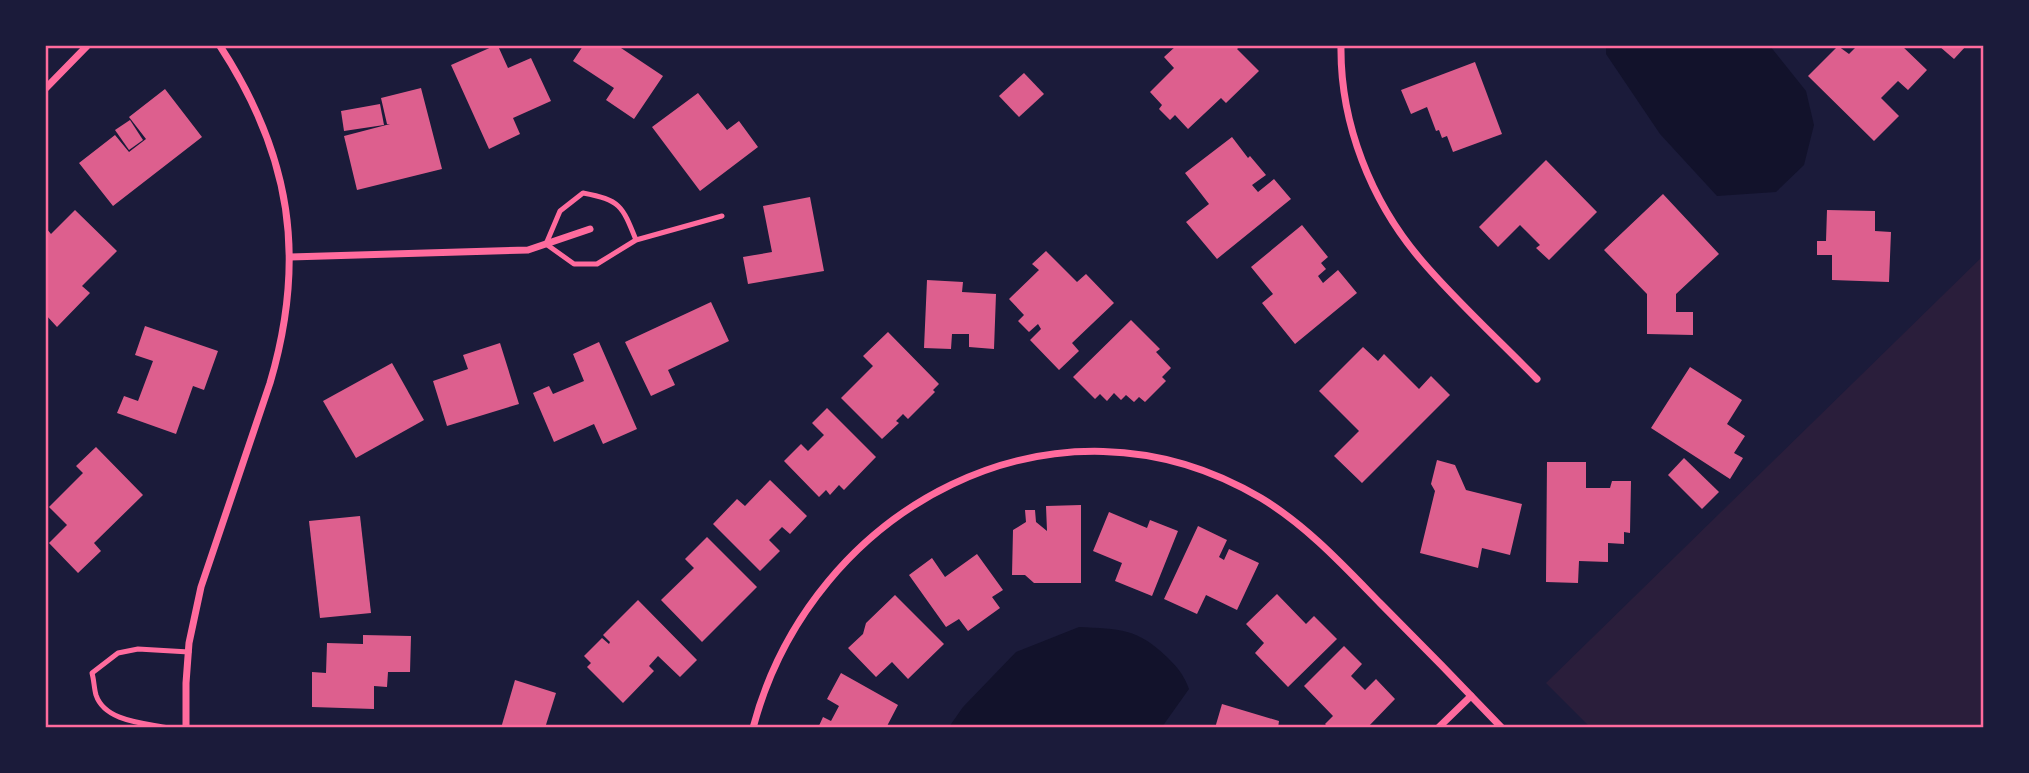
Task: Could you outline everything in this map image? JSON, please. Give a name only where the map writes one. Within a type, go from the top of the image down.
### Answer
[{"type":"street","points":[[46,88],[87,46]]},
{"type":"street","points":[[186,727],[189,652],[201,587],[280,350],[289,299],[290,257],[284,195],[271,144],[243,81],[220,46]]},
{"type":"street","points":[[1341,46],[1346,103],[1357,146],[1373,187],[1395,225],[1422,261],[1537,379]]},
{"type":"street","points":[[290,257],[528,250],[590,229]]},
{"type":"street","points":[[753,727],[775,667],[802,618],[860,546],[891,519],[928,495],[968,476],[1050,455],[1094,452],[1137,455],[1180,464],[1222,478],[1261,498],[1297,523],[1330,551],[1502,727]]},
{"type":"street","points":[[1438,727],[1471,696]]},
{"type":"lane","points":[[635,240],[626,215],[611,198],[583,193],[560,211],[546,244],[574,264],[597,264],[635,240],[722,216]]},
{"type":"lane","points":[[168,727],[132,721],[111,714],[97,698],[92,673],[118,653],[138,649],[189,652]]},
{"type":"shaded area","points":[[1606,46],[1770,46],[1806,91],[1814,125],[1804,165],[1776,192],[1717,196],[1660,134],[1606,54]]},
{"type":"shaded area","points":[[1983,256],[1983,727],[1590,727],[1546,683]]},
{"type":"shaded area","points":[[1079,627],[1117,630],[1137,636],[1157,648],[1178,669],[1189,689],[1162,727],[949,727],[963,707],[1016,652]]},
{"type":"building","points":[[498,46],[508,68],[531,58],[551,101],[513,118],[520,134],[489,149],[451,65]]},
{"type":"building","points":[[583,46],[618,46],[663,76],[634,119],[606,100],[614,88],[573,61]]},
{"type":"building","points":[[1176,46],[1240,46],[1237,49],[1259,71],[1226,103],[1221,98],[1188,129],[1175,115],[1170,120],[1159,109],[1162,105],[1150,92],[1174,68],[1164,57]]},
{"type":"building","points":[[1838,46],[1849,54],[1857,46],[1902,46],[1927,70],[1908,90],[1898,81],[1881,98],[1899,116],[1874,141],[1808,76]]},
{"type":"building","points":[[1939,46],[1966,46],[1954,59]]},
{"type":"building","points":[[1475,62],[1502,134],[1453,152],[1447,136],[1442,138],[1439,130],[1436,131],[1427,107],[1411,114],[1401,90]]},
{"type":"building","points":[[1024,73],[1044,94],[1019,117],[999,96]]},
{"type":"building","points":[[421,88],[442,169],[357,190],[344,136],[390,124],[387,124],[381,98]]},
{"type":"building","points":[[165,89],[202,137],[113,206],[79,163],[115,135],[129,152],[146,139],[129,117]]},
{"type":"building","points":[[698,93],[727,130],[739,121],[758,147],[700,191],[652,127]]},
{"type":"building","points":[[380,104],[384,125],[344,131],[341,111]]},
{"type":"building","points":[[130,120],[143,140],[129,150],[115,130]]},
{"type":"building","points":[[1232,137],[1266,175],[1252,185],[1258,192],[1274,179],[1291,199],[1217,259],[1186,222],[1209,204],[1185,173]]},
{"type":"building","points":[[1546,160],[1597,212],[1549,260],[1536,248],[1540,245],[1520,225],[1498,247],[1479,227]]},
{"type":"building","points":[[1663,194],[1719,254],[1676,294],[1676,312],[1693,312],[1693,335],[1647,334],[1647,294],[1604,250]]},
{"type":"building","points":[[810,197],[824,271],[748,284],[743,257],[772,252],[763,206]]},
{"type":"building","points":[[75,210],[117,251],[82,286],[90,293],[57,327],[46,315],[46,228],[51,234]]},
{"type":"building","points":[[1827,210],[1875,211],[1875,231],[1891,232],[1889,282],[1832,280],[1832,255],[1817,255],[1817,241],[1826,241]]},
{"type":"building","points":[[1302,225],[1328,257],[1321,263],[1326,269],[1318,276],[1323,283],[1338,270],[1357,293],[1295,344],[1262,303],[1273,294],[1251,267]]},
{"type":"building","points":[[1046,251],[1077,282],[1086,274],[1114,303],[1072,343],[1079,351],[1059,370],[1030,340],[1041,329],[1038,324],[1029,332],[1018,321],[1024,315],[1009,299],[1039,270],[1032,264]]},
{"type":"building","points":[[927,280],[963,282],[962,292],[996,294],[994,349],[969,347],[969,334],[952,334],[951,349],[924,348]]},
{"type":"building","points":[[711,302],[729,341],[668,370],[675,385],[651,396],[625,342]]},
{"type":"building","points":[[1131,320],[1160,349],[1156,352],[1171,368],[1162,377],[1166,381],[1145,402],[1139,397],[1134,402],[1126,395],[1121,400],[1114,393],[1107,401],[1100,394],[1095,399],[1073,377]]},
{"type":"building","points":[[145,326],[218,351],[204,390],[193,386],[176,434],[117,413],[124,396],[138,401],[153,361],[135,355]]},
{"type":"building","points":[[888,332],[939,384],[933,390],[935,392],[908,419],[903,414],[896,421],[899,423],[882,439],[841,398],[873,366],[863,356]]},
{"type":"building","points":[[599,342],[637,429],[603,444],[594,424],[554,442],[533,393],[549,386],[553,394],[584,381],[573,354]]},
{"type":"building","points":[[500,343],[519,404],[447,426],[433,381],[468,369],[463,355]]},
{"type":"building","points":[[1363,347],[1378,361],[1384,354],[1419,389],[1431,376],[1450,395],[1362,483],[1334,456],[1359,431],[1319,391]]},
{"type":"building","points":[[392,363],[424,420],[356,458],[323,401]]},
{"type":"building","points":[[1690,367],[1742,400],[1727,424],[1745,436],[1734,453],[1743,458],[1730,479],[1651,428]]},
{"type":"building","points":[[827,408],[876,457],[844,490],[839,485],[830,495],[826,490],[819,497],[784,461],[801,444],[808,451],[824,435],[812,423]]},
{"type":"building","points":[[96,447],[143,495],[94,543],[101,551],[78,573],[49,543],[67,525],[49,507],[83,473],[76,466]]},
{"type":"building","points":[[1684,458],[1719,492],[1702,509],[1668,475]]},
{"type":"building","points":[[1437,460],[1455,465],[1466,490],[1522,504],[1510,555],[1482,548],[1478,568],[1420,553],[1435,491],[1431,484]]},
{"type":"building","points":[[1547,462],[1586,462],[1586,488],[1610,488],[1612,481],[1631,481],[1630,533],[1624,532],[1624,544],[1608,543],[1608,562],[1579,561],[1578,583],[1546,582]]},
{"type":"building","points":[[770,480],[807,516],[790,534],[782,527],[769,540],[780,551],[760,571],[713,524],[737,499],[745,506]]},
{"type":"building","points":[[1081,505],[1081,583],[1034,583],[1025,575],[1012,575],[1013,530],[1026,522],[1025,510],[1035,510],[1036,522],[1047,531],[1046,506]]},
{"type":"building","points":[[1109,512],[1147,528],[1150,520],[1178,531],[1152,596],[1115,581],[1122,563],[1093,551]]},
{"type":"building","points":[[360,516],[371,613],[320,618],[309,521]]},
{"type":"building","points":[[1198,526],[1227,540],[1219,557],[1224,560],[1229,549],[1259,563],[1237,610],[1206,595],[1197,614],[1164,599]]},
{"type":"building","points":[[707,537],[757,587],[702,642],[661,600],[694,568],[685,559]]},
{"type":"building","points":[[977,554],[1003,590],[992,597],[1000,608],[968,631],[959,619],[946,627],[909,575],[932,558],[945,577]]},
{"type":"building","points":[[1277,594],[1306,624],[1314,616],[1337,639],[1288,687],[1255,653],[1264,643],[1246,624]]},
{"type":"building","points":[[895,595],[944,644],[908,679],[892,662],[876,677],[848,648],[863,634],[866,623]]},
{"type":"building","points":[[638,600],[697,660],[680,677],[658,656],[649,666],[654,671],[623,703],[587,667],[591,663],[584,656],[602,638],[609,644],[603,635]]},
{"type":"building","points":[[363,635],[411,636],[410,672],[388,672],[387,687],[374,686],[374,709],[312,707],[312,672],[326,673],[327,643],[363,644]]},
{"type":"building","points":[[1344,646],[1362,664],[1351,676],[1365,690],[1376,679],[1395,699],[1367,728],[1329,728],[1325,724],[1333,716],[1304,686]]},
{"type":"building","points":[[841,673],[898,705],[886,728],[818,728],[823,717],[831,721],[839,706],[827,699]]},
{"type":"building","points":[[515,680],[556,693],[545,728],[501,728]]},
{"type":"building","points":[[1222,704],[1279,721],[1278,728],[1215,728]]}]
